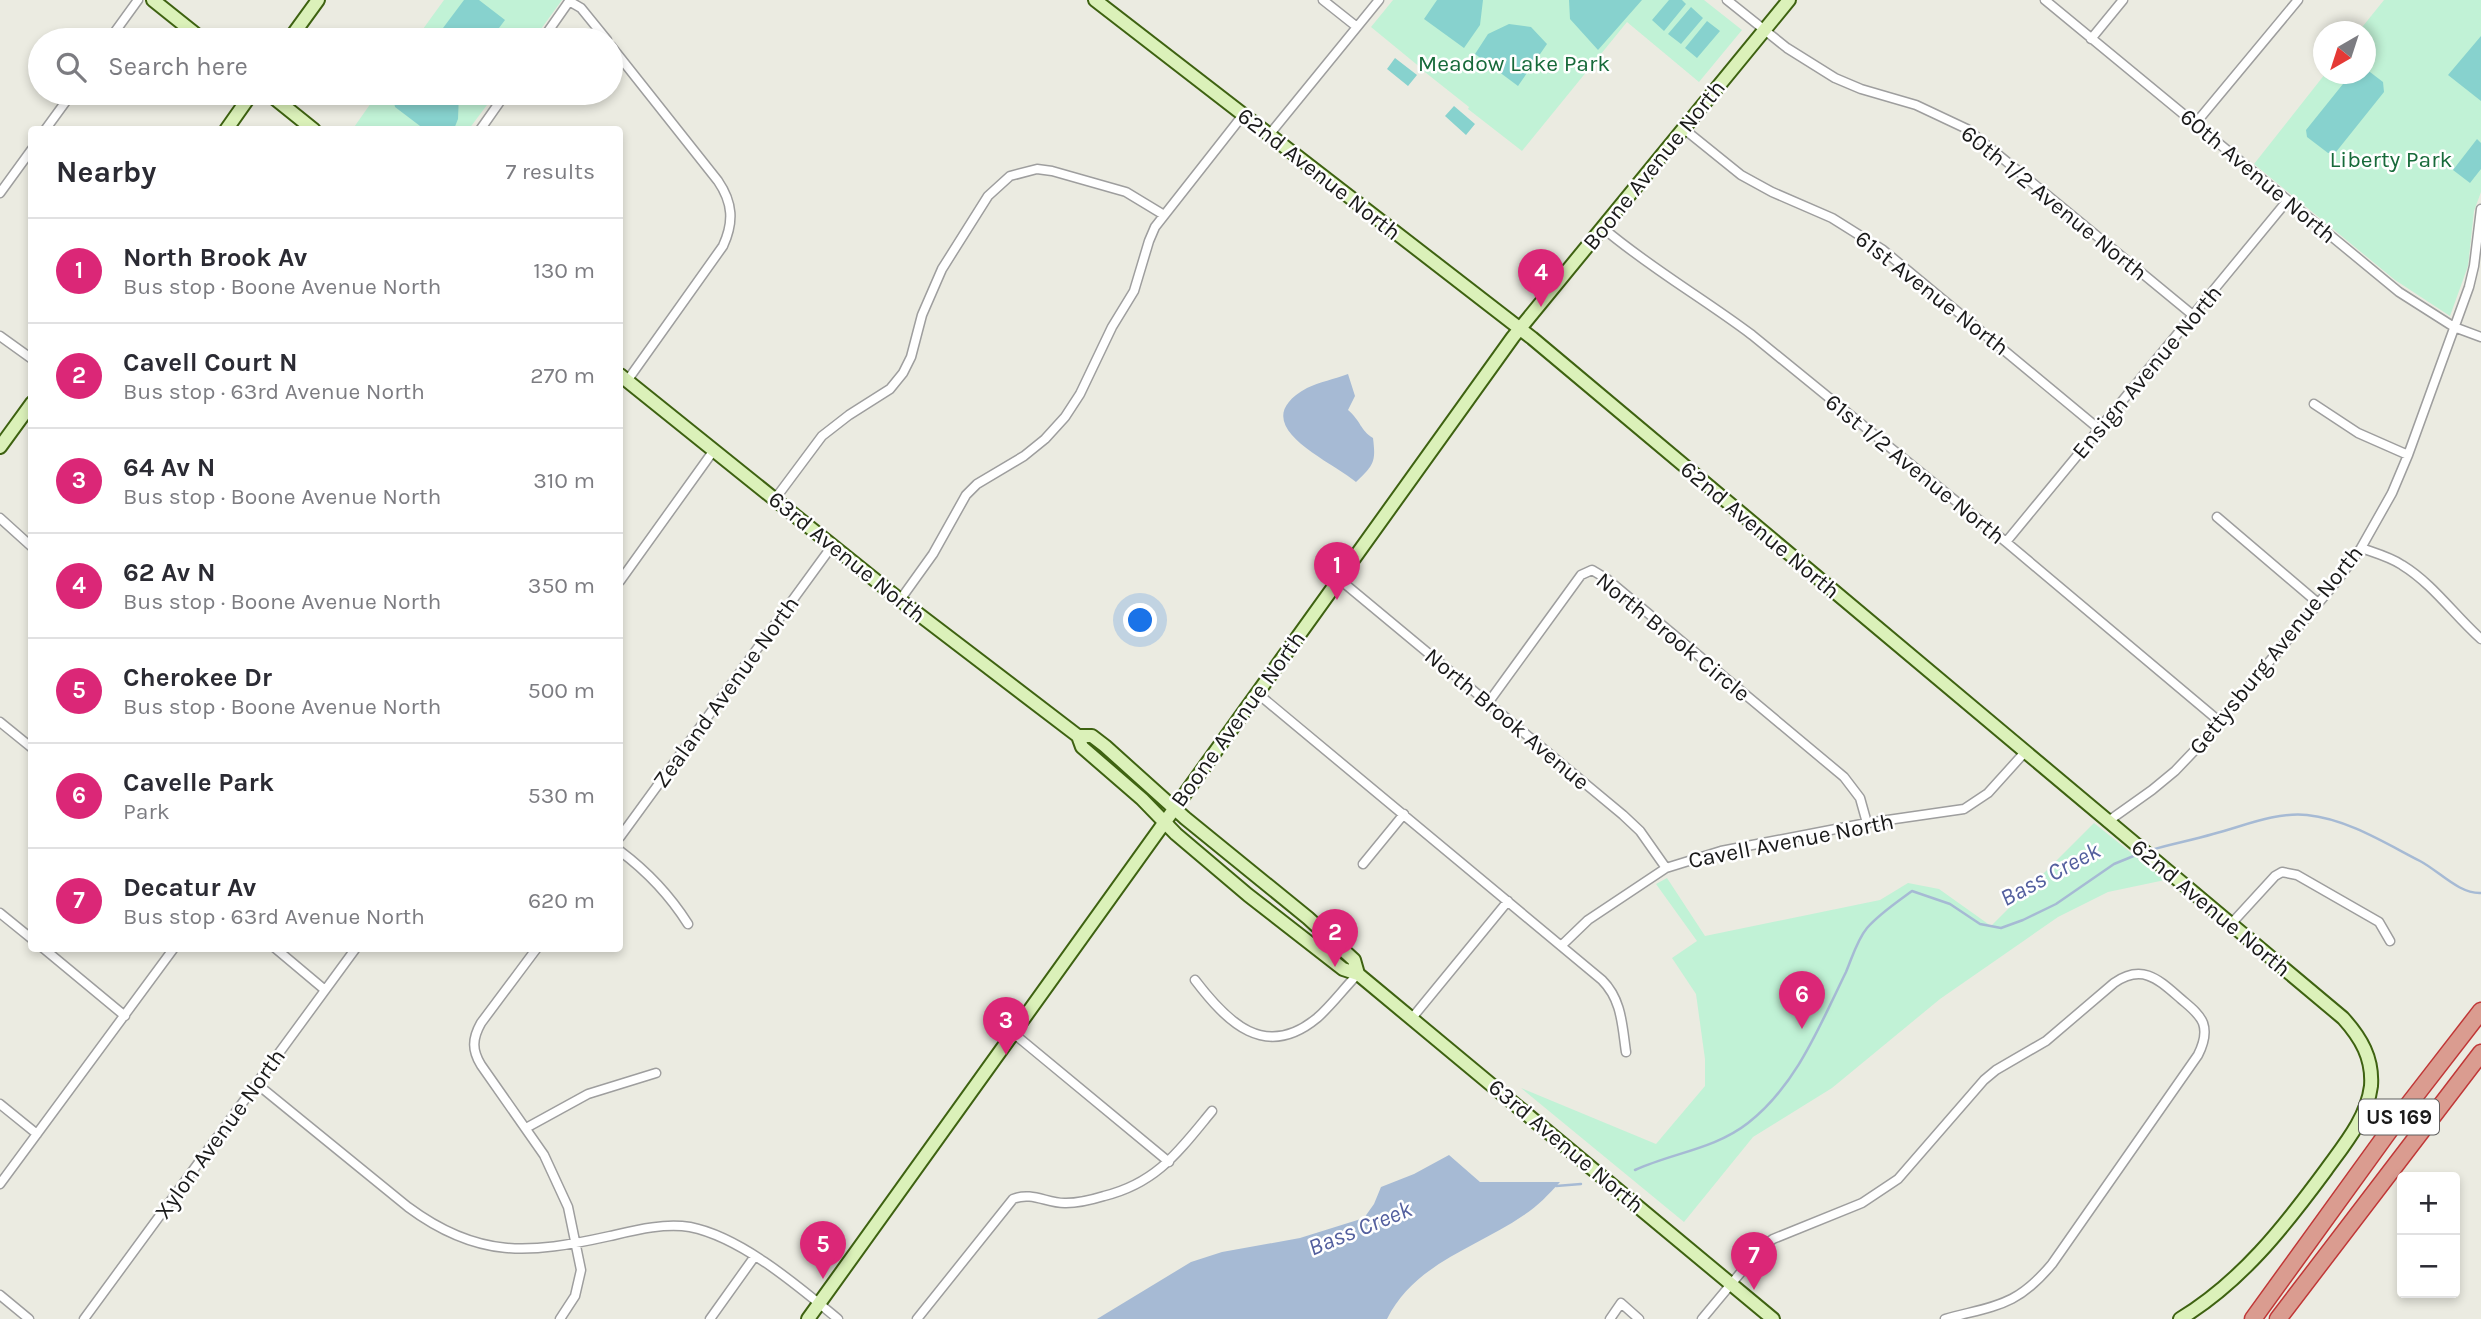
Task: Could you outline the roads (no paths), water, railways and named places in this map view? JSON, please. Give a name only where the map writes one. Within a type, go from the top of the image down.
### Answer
[{"type":"highway","name":"US 169","points":[[2253,1319],[2319,1225],[2481,1011]]},
{"type":"highway","name":"US 169","points":[[2278,1319],[2481,1053]]},
{"type":"highway","points":[[2241,1319],[2319,1225]]},
{"type":"street","points":[[118,28],[138,0]]},
{"type":"street","points":[[153,0],[188,28]]},
{"type":"street","points":[[298,28],[318,0]]},
{"type":"street","name":"62nd Avenue North","points":[[1095,0],[1520,329],[2353,1029],[2368,1055],[2371,1071],[2368,1100],[2355,1129],[2279,1233],[2223,1289],[2180,1319]]},
{"type":"street","points":[[1324,0],[1357,27]]},
{"type":"street","points":[[1269,135],[1379,0]]},
{"type":"street","name":"60th 1/2 Avenue North","points":[[1727,0],[1810,64],[1835,78],[1861,89],[1916,105],[1967,130],[2194,316]]},
{"type":"street","name":"Boone Avenue North","points":[[808,1319],[1520,329],[1789,0]]},
{"type":"street","name":"60th Avenue North","points":[[2045,0],[2399,292],[2454,327],[2481,337]]},
{"type":"street","points":[[2091,39],[2123,0]]},
{"type":"street","points":[[2195,124],[2298,0]]},
{"type":"street","points":[[551,28],[570,1],[581,8],[597,28]]},
{"type":"street","points":[[623,61],[726,192],[731,219],[730,232],[723,246],[623,378]]},
{"type":"street","points":[[48,126],[63,105]]},
{"type":"street","points":[[229,126],[244,105]]},
{"type":"street","points":[[283,105],[309,126]]},
{"type":"street","points":[[483,126],[498,105]]},
{"type":"street","points":[[900,600],[933,554],[966,495],[977,484],[1024,456],[1045,439],[1065,417],[1080,394],[1112,327],[1134,291],[1149,241],[1164,215],[1243,115]]},
{"type":"street","name":"61st Avenue North","points":[[1684,129],[1741,175],[1772,192],[1832,218],[1883,250],[2099,429]]},
{"type":"street","points":[[0,193],[28,154]]},
{"type":"street","points":[[775,499],[822,436],[890,389],[903,373],[911,357],[922,315],[942,269],[988,196],[1010,176],[1037,169],[1052,171],[1126,192],[1164,215]]},
{"type":"street","name":"Ensign Avenue North","points":[[2006,542],[2287,201]]},
{"type":"street","name":"Gettysburg Avenue North","points":[[2108,822],[2175,771],[2318,603],[2361,548],[2392,494],[2454,327],[2474,266],[2481,209]]},
{"type":"street","name":"61st 1/2 Avenue North","points":[[1603,228],[1657,271],[1752,335],[2006,542],[2219,721]]},
{"type":"street","points":[[0,336],[28,356]]},
{"type":"street","name":"63rd Avenue North","points":[[623,378],[900,600],[1078,736],[1082,747],[1142,799],[1164,823],[1248,895],[1343,969],[1358,974],[1773,1319]]},
{"type":"street","points":[[2314,404],[2358,433],[2408,455]]},
{"type":"street","points":[[0,447],[28,408]]},
{"type":"street","points":[[623,577],[714,450]]},
{"type":"street","points":[[2217,517],[2318,603]]},
{"type":"street","points":[[0,518],[28,543]]},
{"type":"street","name":"Zealand Avenue North","points":[[623,833],[832,546]]},
{"type":"street","points":[[2361,548],[2400,563],[2417,575],[2481,639]]},
{"type":"street","name":"North Brook Circle","points":[[1488,703],[1581,575],[1592,570],[1607,579],[1844,777],[1860,798],[1867,823]]},
{"type":"street","name":"North Brook Avenue","points":[[1339,579],[1623,815],[1640,831],[1666,867]]},
{"type":"street","points":[[1257,693],[1602,980],[1616,997],[1626,1052]]},
{"type":"street","points":[[0,722],[28,745]]},
{"type":"street","name":"63rd Avenue North","points":[[1078,736],[1092,736],[1173,808],[1308,918],[1354,960],[1358,974]]},
{"type":"street","name":"Cavell Avenue North","points":[[1561,946],[1588,920],[1666,867],[1721,851],[1867,823],[1964,809],[1989,793],[2025,752]]},
{"type":"street","points":[[1363,864],[1404,814]]},
{"type":"street","points":[[623,853],[656,880],[688,925]]},
{"type":"street","points":[[2231,924],[2275,876],[2290,873],[2379,922],[2390,941]]},
{"type":"street","points":[[1412,1018],[1508,901]]},
{"type":"street","points":[[0,913],[28,936]]},
{"type":"street","points":[[48,952],[125,1016]]},
{"type":"street","points":[[0,1184],[171,952]]},
{"type":"street","points":[[280,952],[325,990]]},
{"type":"street","name":"Xylon Avenue North","points":[[84,1319],[353,952]]},
{"type":"street","points":[[534,952],[481,1023],[473,1044],[475,1056],[544,1155],[561,1187],[577,1243],[581,1270],[575,1296],[560,1319]]},
{"type":"street","points":[[1702,1319],[1752,1257],[1773,1239],[1862,1203],[1898,1179],[1984,1080],[1996,1070],[2046,1041],[2124,976],[2136,973],[2160,980],[2199,1015],[2204,1025],[2203,1046],[2038,1281],[2021,1295],[2002,1305],[1945,1319]]},
{"type":"street","points":[[1195,980],[1230,1020],[1256,1035],[1272,1036],[1289,1034],[1317,1018],[1358,974]]},
{"type":"street","points":[[1013,1032],[1169,1162]]},
{"type":"street","points":[[526,1128],[589,1094],[656,1073]]},
{"type":"street","points":[[257,1084],[431,1224],[455,1236],[482,1245],[538,1250],[645,1228],[687,1227],[707,1231],[727,1239],[755,1256],[838,1319]]},
{"type":"street","points":[[0,1104],[37,1134]]},
{"type":"street","points":[[917,1319],[1013,1199],[1029,1196],[1061,1203],[1077,1203],[1128,1189],[1147,1180],[1169,1162],[1212,1111]]},
{"type":"street","points":[[710,1319],[755,1256]]},
{"type":"street","points":[[0,1295],[29,1319]]},
{"type":"street","points":[[1610,1319],[1621,1303],[1639,1319]]},
{"type":"water","points":[[1348,374],[1355,396],[1348,410],[1373,438],[1374,446],[1372,463],[1356,482],[1297,440],[1287,427],[1283,415],[1289,401],[1307,388]]},
{"type":"water","points":[[1449,1155],[1480,1182],[1560,1182],[1524,1215],[1430,1270],[1413,1284],[1387,1319],[1097,1319],[1191,1262],[1222,1252],[1300,1238],[1364,1218],[1381,1187],[1414,1174]]},
{"type":"waterway","name":"Bass Creek","points":[[2151,850],[2271,818],[2307,815],[2337,821],[2365,833],[2420,861],[2457,886],[2481,893]]},
{"type":"waterway","name":"Bass Creek","points":[[1635,1170],[1722,1139],[1748,1123],[1765,1108],[1805,1054],[1863,933],[1883,913],[1912,891],[1950,904],[1980,924],[2001,928],[2056,904],[2114,864],[2141,853]]},
{"type":"waterway","name":"Bass Creek","points":[[1556,1186],[1581,1184]]},
{"type":"place","name":"62 Av N","points":[[1541,307]]},
{"type":"place","name":"North Brook Av","points":[[1337,600]]},
{"type":"place","name":"Cavell Court N","points":[[1335,967]]},
{"type":"place","name":"Cavelle Park","points":[[1802,1029]]},
{"type":"place","name":"64 Av N","points":[[1006,1055]]},
{"type":"place","name":"Cherokee Dr","points":[[823,1279]]},
{"type":"place","name":"Decatur Av","points":[[1754,1290]]},
{"type":"park label","name":"Meadow Lake Park","points":[[1514,63]]},
{"type":"park label","name":"Liberty Park","points":[[2391,159]]}]
